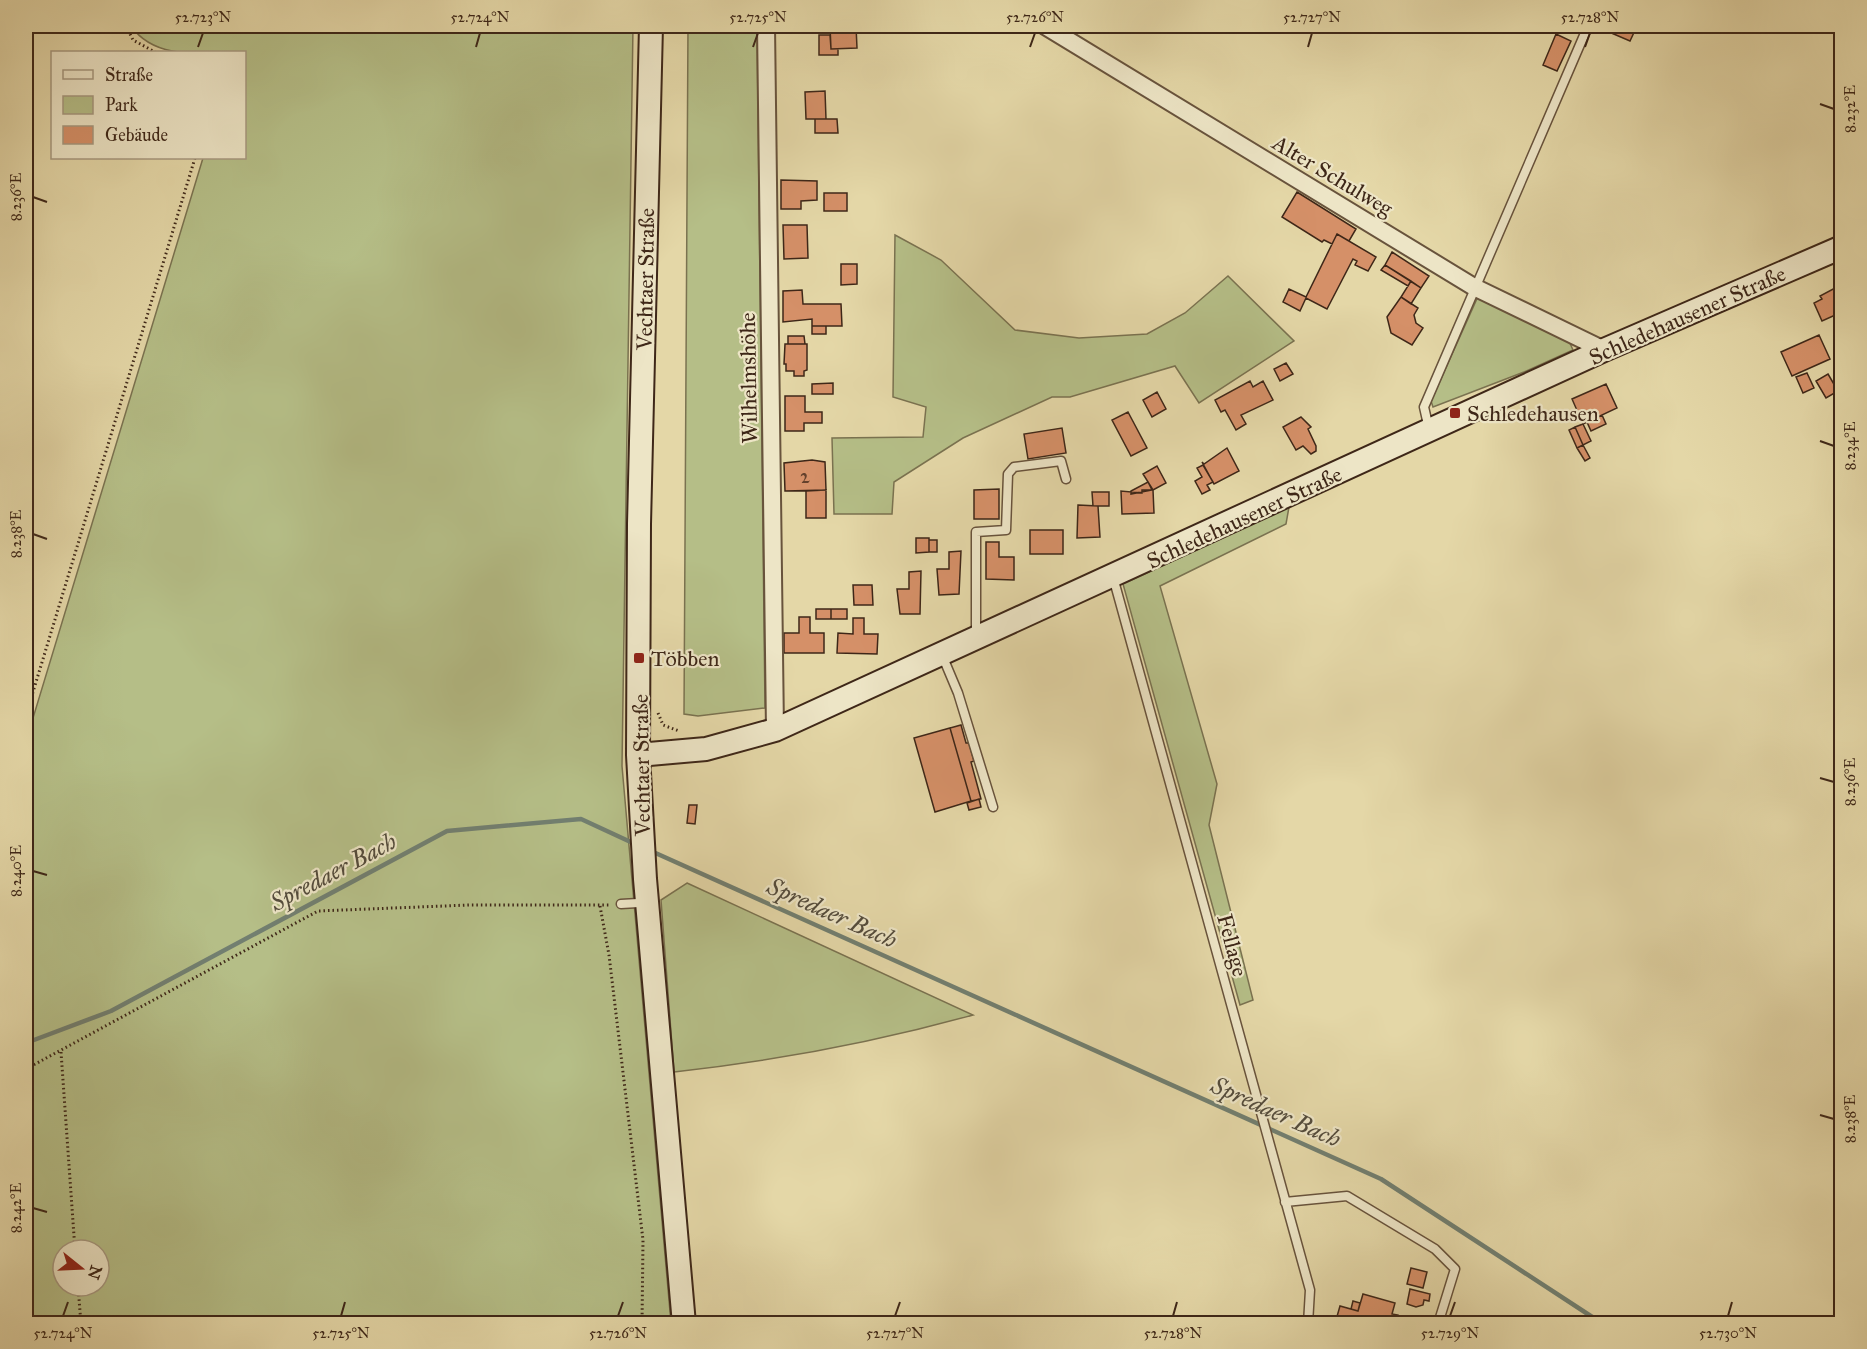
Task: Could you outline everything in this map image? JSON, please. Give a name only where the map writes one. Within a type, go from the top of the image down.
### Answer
[{"type":"street","name":"Vechtaer Straße","points":[[651,26],[639,524],[638,755],[645,879],[684,1323]]},
{"type":"street","name":"Wilhelmshöhe","points":[[766,26],[775,730]]},
{"type":"street","name":"Alter Schulweg","points":[[1045,26],[1474,287],[1604,350]]},
{"type":"street","name":"Schledehausener Straße","points":[[638,755],[706,749],[775,730],[980,638],[1111,572],[1431,432],[1604,350],[1842,247]]},
{"type":"lane","points":[[1431,432],[1424,407],[1587,26]]},
{"type":"lane","points":[[980,638],[976,628],[976,532],[1006,530],[1008,474],[1014,466],[1061,461],[1066,479]]},
{"type":"lane","name":"Fellage","points":[[1111,572],[1310,1290],[1308,1323]]},
{"type":"lane","points":[[942,655],[958,693],[993,807]]},
{"type":"lane","points":[[621,904],[638,903]]},
{"type":"lane","points":[[1285,1202],[1347,1196],[1435,1249],[1455,1269],[1438,1323]]},
{"type":"path","points":[[126,26],[133,40],[152,51]]},
{"type":"path","points":[[26,715],[195,159]]},
{"type":"path","points":[[26,1069],[318,911],[469,905],[600,906],[621,904]]},
{"type":"path","points":[[600,906],[609,955],[643,1240],[642,1323]]},
{"type":"path","points":[[61,1052],[74,1238]]},
{"type":"path","points":[[79,1298],[81,1323]]},
{"type":"green space","points":[[131,26],[633,26],[622,766],[671,1323],[26,1324],[26,741],[203,159],[246,159],[246,51],[168,50],[141,37]]},
{"type":"green space","points":[[688,26],[757,26],[765,708],[698,716],[684,714]]},
{"type":"green space","points":[[895,235],[941,260],[1015,330],[1079,338],[1147,334],[1185,313],[1228,276],[1294,341],[1199,403],[1175,366],[1070,397],[1052,397],[963,438],[894,482],[892,514],[834,514],[832,438],[923,437],[926,407],[893,397]]},
{"type":"green space","points":[[1480,292],[1569,341],[1573,350],[1524,372],[1433,407],[1431,401]]},
{"type":"green space","points":[[1289,507],[1286,524],[1160,586],[1217,784],[1209,825],[1253,1000],[1240,1005],[1123,584]]},
{"type":"green space","points":[[687,883],[973,1015],[825,1050],[674,1072],[661,900]]},
{"type":"building","points":[[830,26],[856,26],[857,48],[831,49]]},
{"type":"building","points":[[1595,26],[1637,26],[1630,41]]},
{"type":"building","points":[[1556,34],[1571,41],[1557,71],[1543,65]]},
{"type":"building","points":[[819,35],[830,35],[831,49],[838,49],[838,55],[819,55]]},
{"type":"building","points":[[825,91],[826,119],[806,119],[805,92]]},
{"type":"building","points":[[815,119],[837,119],[838,133],[815,133]]},
{"type":"building","points":[[781,180],[817,181],[817,200],[801,201],[801,209],[781,209]]},
{"type":"building","points":[[1297,192],[1356,229],[1349,241],[1337,234],[1332,244],[1324,240],[1322,242],[1282,217]]},
{"type":"building","points":[[824,193],[847,193],[847,211],[824,211]]},
{"type":"building","points":[[783,225],[807,225],[808,258],[784,259]]},
{"type":"building","points":[[1337,234],[1376,257],[1368,271],[1355,265],[1357,261],[1353,259],[1327,309],[1306,298],[1300,311],[1283,302],[1289,289],[1306,297]]},
{"type":"building","points":[[1392,252],[1429,276],[1421,288],[1385,265]]},
{"type":"building","points":[[841,264],[857,264],[857,284],[841,285]]},
{"type":"building","points":[[1385,265],[1411,281],[1408,286],[1381,270]]},
{"type":"building","points":[[1411,281],[1421,288],[1411,304],[1401,297]]},
{"type":"building","points":[[1835,288],[1837,292],[1842,290],[1842,312],[1822,321],[1814,303],[1822,299],[1820,296]]},
{"type":"building","points":[[802,290],[803,304],[841,304],[842,326],[812,326],[812,319],[783,322],[783,291]]},
{"type":"building","points":[[1401,297],[1418,308],[1414,315],[1416,323],[1423,328],[1412,345],[1391,333],[1387,317]]},
{"type":"building","points":[[812,326],[826,326],[826,334],[812,334]]},
{"type":"building","points":[[1819,335],[1830,359],[1792,376],[1781,352]]},
{"type":"building","points":[[788,336],[804,336],[805,344],[788,344]]},
{"type":"building","points":[[785,344],[807,344],[807,370],[804,371],[804,376],[794,376],[794,371],[786,371]]},
{"type":"building","points":[[1286,363],[1293,374],[1280,381],[1274,369]]},
{"type":"building","points":[[1807,373],[1814,388],[1803,393],[1796,377]]},
{"type":"building","points":[[1828,374],[1838,391],[1826,398],[1816,381]]},
{"type":"building","points":[[1250,381],[1253,387],[1263,381],[1273,400],[1241,415],[1246,424],[1236,430],[1225,410],[1221,412],[1215,400]]},
{"type":"building","points":[[833,383],[833,394],[812,394],[812,384]]},
{"type":"building","points":[[1606,384],[1617,408],[1583,424],[1572,399]]},
{"type":"building","points":[[1157,392],[1166,409],[1152,417],[1143,400]]},
{"type":"building","points":[[785,396],[805,396],[805,412],[822,412],[822,423],[804,423],[804,431],[785,431]]},
{"type":"building","points":[[1128,412],[1147,448],[1131,456],[1112,420]]},
{"type":"building","points":[[1602,415],[1606,424],[1591,431],[1587,422]]},
{"type":"building","points":[[1301,417],[1311,427],[1308,429],[1316,451],[1311,454],[1303,446],[1296,450],[1283,427]]},
{"type":"building","points":[[1583,424],[1591,441],[1583,445],[1575,427]]},
{"type":"building","points":[[1575,427],[1583,445],[1577,448],[1569,430]]},
{"type":"building","points":[[1062,428],[1066,453],[1028,459],[1024,434]]},
{"type":"building","points":[[1583,445],[1590,458],[1585,461],[1577,448]]},
{"type":"building","points":[[1227,448],[1239,471],[1214,484],[1202,462],[1204,464]]},
{"type":"building","points":[[812,460],[825,462],[826,490],[785,491],[784,463]]},
{"type":"building","points":[[1203,465],[1213,482],[1207,485],[1210,490],[1202,494],[1195,481],[1202,477],[1197,468]]},
{"type":"building","points":[[1157,466],[1166,483],[1153,490],[1143,474]]},
{"type":"building","points":[[1148,482],[1152,490],[1131,494],[1131,491]]},
{"type":"building","points":[[999,489],[999,519],[974,519],[974,490]]},
{"type":"building","points":[[826,490],[826,518],[806,518],[806,491]]},
{"type":"building","points":[[1142,490],[1153,490],[1154,513],[1122,514],[1121,491],[1142,493]]},
{"type":"building","points":[[1092,492],[1109,492],[1109,506],[1093,506]]},
{"type":"building","points":[[1078,505],[1098,506],[1100,537],[1077,538]]},
{"type":"building","points":[[1030,530],[1063,530],[1063,554],[1030,554]]},
{"type":"building","points":[[916,538],[929,538],[929,552],[916,553]]},
{"type":"building","points":[[929,540],[937,540],[937,552],[929,552]]},
{"type":"building","points":[[986,542],[999,542],[999,557],[1014,557],[1014,580],[986,579]]},
{"type":"building","points":[[961,551],[959,594],[939,595],[937,569],[949,569],[949,552]]},
{"type":"building","points":[[921,571],[920,614],[900,614],[897,589],[909,589],[909,572]]},
{"type":"building","points":[[853,585],[872,585],[873,605],[854,605]]},
{"type":"building","points":[[816,609],[831,609],[831,619],[816,619]]},
{"type":"building","points":[[831,609],[847,609],[847,619],[831,619]]},
{"type":"building","points":[[799,617],[810,617],[810,633],[824,633],[824,653],[784,653],[784,633],[799,633]]},
{"type":"building","points":[[853,618],[864,618],[864,634],[878,634],[877,654],[837,653],[838,633],[853,634]]},
{"type":"building","points":[[961,725],[974,761],[971,762],[981,799],[971,801],[950,728]]},
{"type":"building","points":[[950,728],[971,801],[935,812],[914,738]]},
{"type":"building","points":[[979,799],[981,807],[969,810],[967,803]]},
{"type":"building","points":[[689,805],[697,805],[695,824],[687,823]]},
{"type":"building","points":[[1411,1268],[1427,1272],[1423,1288],[1407,1284]]},
{"type":"building","points":[[1410,1289],[1430,1294],[1429,1301],[1424,1300],[1423,1305],[1416,1307],[1407,1304]]},
{"type":"building","points":[[1363,1294],[1395,1303],[1392,1314],[1398,1315],[1396,1324],[1350,1324],[1336,1320],[1340,1306],[1358,1311]]},
{"type":"building","points":[[1353,1301],[1360,1303],[1358,1311],[1351,1309]]},
{"type":"waterway","name":"Spredaer Bach","points":[[26,1043],[111,1011],[447,831],[581,819],[635,844]]},
{"type":"waterway","name":"Spredaer Bach","points":[[651,851],[1381,1179],[1603,1324]]},
{"type":"place","name":"Schledehausen","points":[[1455,413]]},
{"type":"place","name":"Többen","points":[[639,658]]}]
